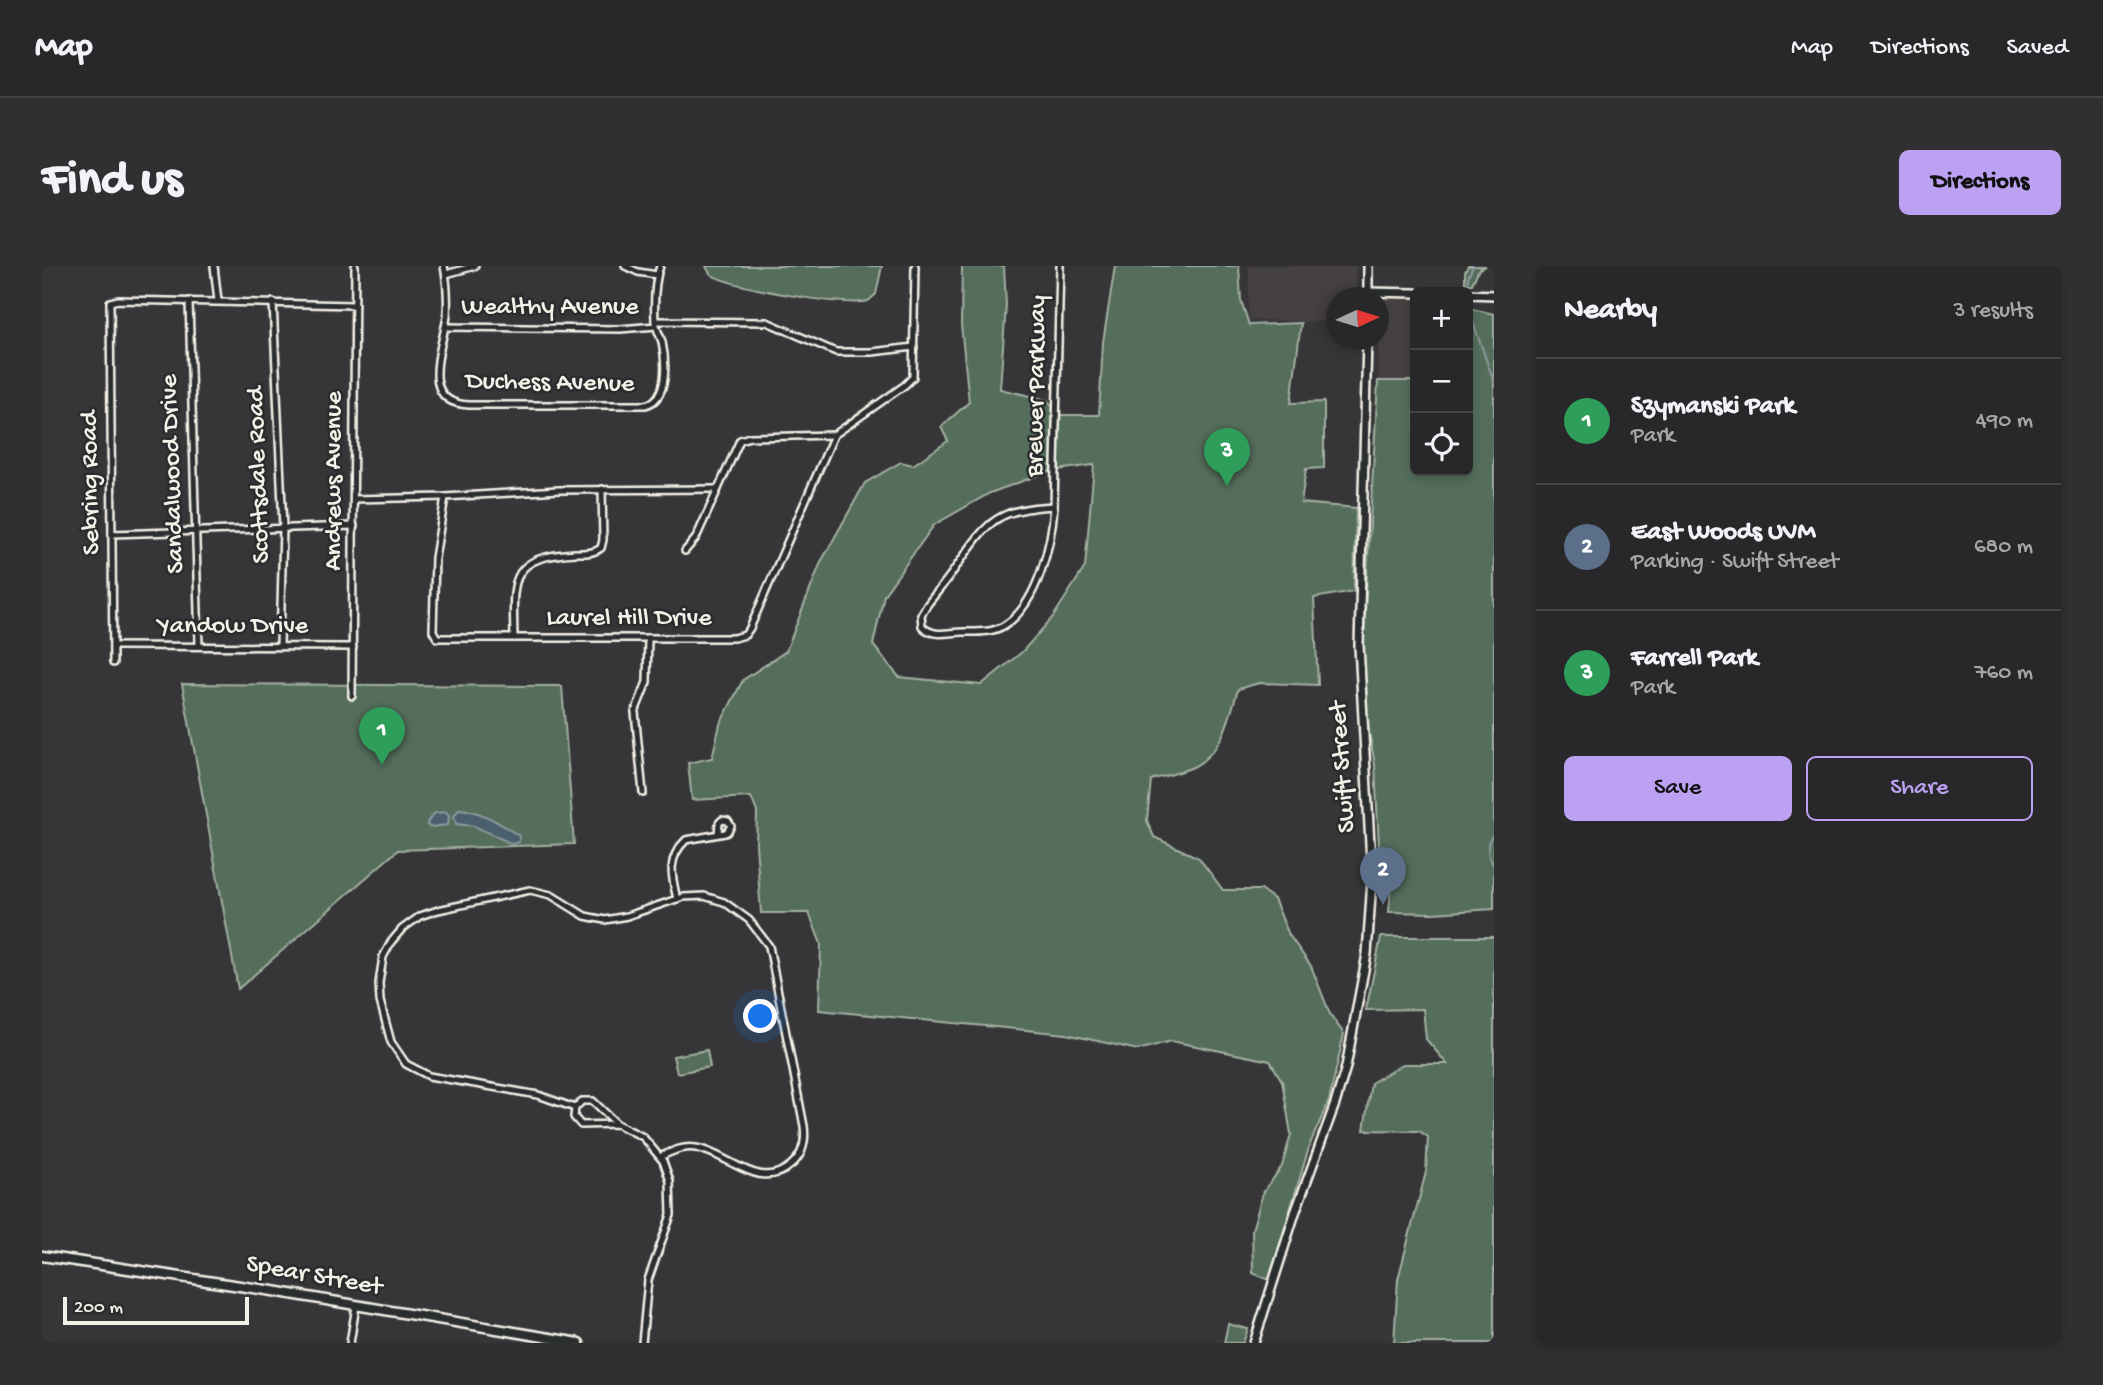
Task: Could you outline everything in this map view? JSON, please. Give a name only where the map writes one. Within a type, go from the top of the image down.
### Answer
[{"type":"main road","name":"Spear Street","points":[[42,1256],[579,1343]]},
{"type":"street","points":[[214,266],[218,301]]},
{"type":"street","name":"Andrews Avenue","points":[[352,696],[355,266]]},
{"type":"street","points":[[444,266],[447,296],[445,327]]},
{"type":"street","points":[[446,274],[475,266]]},
{"type":"street","points":[[625,266],[638,272],[657,275]]},
{"type":"street","points":[[656,324],[657,275],[660,266]]},
{"type":"street","points":[[685,551],[696,538],[740,440],[834,435],[911,380],[915,266]]},
{"type":"street","name":"Brewer Parkway","points":[[1054,506],[1008,514],[984,528],[927,605],[921,615],[922,626],[933,634],[992,631],[1006,625],[1016,616],[1035,586],[1048,549],[1054,506],[1060,266]]},
{"type":"street","points":[[1368,266],[1368,287]]},
{"type":"street","points":[[1389,294],[1410,293]]},
{"type":"street","points":[[1473,294],[1494,295]]},
{"type":"street","name":"Sebring Road","points":[[113,663],[108,307],[110,302],[115,300],[189,300]]},
{"type":"street","points":[[189,300],[355,305]]},
{"type":"street","name":"Sandalwood Drive","points":[[189,300],[199,646]]},
{"type":"street","name":"Scottsdale Road","points":[[273,302],[283,528],[280,646]]},
{"type":"street","name":"Wealthy Avenue","points":[[445,327],[620,329],[656,324],[767,322],[836,352],[880,352],[914,347]]},
{"type":"street","name":"Duchess Avenue","points":[[445,327],[438,358],[438,385],[443,397],[448,400],[469,405],[652,403],[661,392],[664,368],[662,342],[656,324]]},
{"type":"street","name":"Swift Street","points":[[1254,1343],[1295,1213],[1339,1091],[1349,1055],[1367,954],[1372,880],[1359,646],[1367,350]]},
{"type":"street","name":"Laurel Hill Drive","points":[[445,497],[435,558],[433,634],[441,638],[734,638],[746,633],[834,435]]},
{"type":"street","points":[[514,638],[514,589],[526,566],[542,556],[592,553],[602,545],[602,489]]},
{"type":"street","points":[[354,499],[559,490],[718,489]]},
{"type":"street","points":[[112,534],[354,527]]},
{"type":"street","points":[[643,793],[635,709],[647,682],[648,638]]},
{"type":"street","name":"Yandow Drive","points":[[113,646],[353,647]]},
{"type":"street","points":[[677,899],[671,871],[674,855],[686,840],[719,834]]},
{"type":"street","points":[[575,1108],[538,1095],[429,1076],[405,1064],[391,1042],[380,1001],[379,974],[386,950],[402,929],[420,916],[530,890],[560,899],[584,916],[605,920],[627,916],[677,899],[704,896],[724,902],[749,920],[769,946],[805,1135],[802,1151],[795,1162],[781,1172],[769,1175],[752,1173],[695,1148],[676,1150],[660,1157]]},
{"type":"street","points":[[617,1124],[582,1125],[575,1119],[575,1108],[580,1102],[590,1100],[617,1124],[643,1136],[660,1157],[670,1181],[672,1207],[669,1223],[648,1280],[642,1343]]},
{"type":"street","points":[[350,1343],[356,1306]]},
{"type":"shaded area","points":[[1249,266],[1356,266],[1356,287],[1326,287],[1326,322],[1248,320]]},
{"type":"shaded area","points":[[1389,299],[1410,299],[1410,381],[1378,381],[1378,350],[1389,350]]},
{"type":"green space","points":[[706,266],[882,266],[876,294],[868,301],[838,302],[741,285],[712,275]]},
{"type":"green space","points":[[962,266],[1004,266],[1006,305],[1000,389],[1047,400],[1060,415],[1099,415],[1103,342],[1115,266],[1239,266],[1241,300],[1249,325],[1301,323],[1291,403],[1324,402],[1324,468],[1306,469],[1301,503],[1356,508],[1354,591],[1314,598],[1318,685],[1259,683],[1238,689],[1223,734],[1211,753],[1193,767],[1151,780],[1147,821],[1154,837],[1199,858],[1223,890],[1261,890],[1274,899],[1289,935],[1311,966],[1330,1014],[1344,1034],[1329,1101],[1310,1144],[1269,1280],[1253,1273],[1252,1230],[1263,1193],[1282,1166],[1291,1134],[1282,1081],[1270,1061],[1171,1041],[1138,1050],[1066,1034],[819,1010],[821,944],[809,913],[761,913],[756,845],[757,812],[751,797],[692,800],[688,763],[712,758],[720,724],[743,680],[786,651],[821,562],[865,483],[901,462],[913,465],[948,441],[941,427],[969,402],[961,325]],"holes":[[[1094,465],[1085,567],[1053,617],[1022,652],[981,685],[899,677],[873,645],[884,595],[934,525],[990,493],[1050,471]]]},
{"type":"green space","points":[[1468,266],[1486,266],[1479,269],[1472,284],[1465,284]]},
{"type":"green space","points":[[1473,309],[1494,314],[1494,909],[1433,913],[1389,912],[1391,883],[1380,868],[1375,765],[1365,710],[1363,645],[1378,381],[1410,381],[1410,476],[1473,476]]},
{"type":"green space","points":[[182,684],[562,686],[574,844],[398,850],[238,989]]},
{"type":"green space","points":[[1381,937],[1494,937],[1494,1343],[1394,1343],[1398,1279],[1426,1172],[1428,1137],[1419,1131],[1364,1130],[1371,1083],[1403,1064],[1447,1064],[1426,1039],[1423,1009],[1366,1010]]},
{"type":"green space","points":[[707,1050],[710,1067],[677,1073],[673,1056]]},
{"type":"green space","points":[[1228,1324],[1248,1329],[1243,1343],[1224,1343]]},
{"type":"water","points":[[459,809],[475,812],[498,822],[519,836],[519,842],[512,844],[474,826],[456,824],[454,816]]},
{"type":"water","points":[[446,812],[449,815],[448,825],[427,825],[435,813]]},
{"type":"waterway","points":[[1468,284],[1473,266]]},
{"type":"waterway","points":[[1473,322],[1494,382]]},
{"type":"waterway","points":[[1494,833],[1488,849],[1494,866]]},
{"type":"place","name":"Farrell Park","points":[[1227,486]]},
{"type":"place","name":"Szymanski Park","points":[[382,765]]},
{"type":"place","name":"East Woods UVM","points":[[1383,905]]}]
